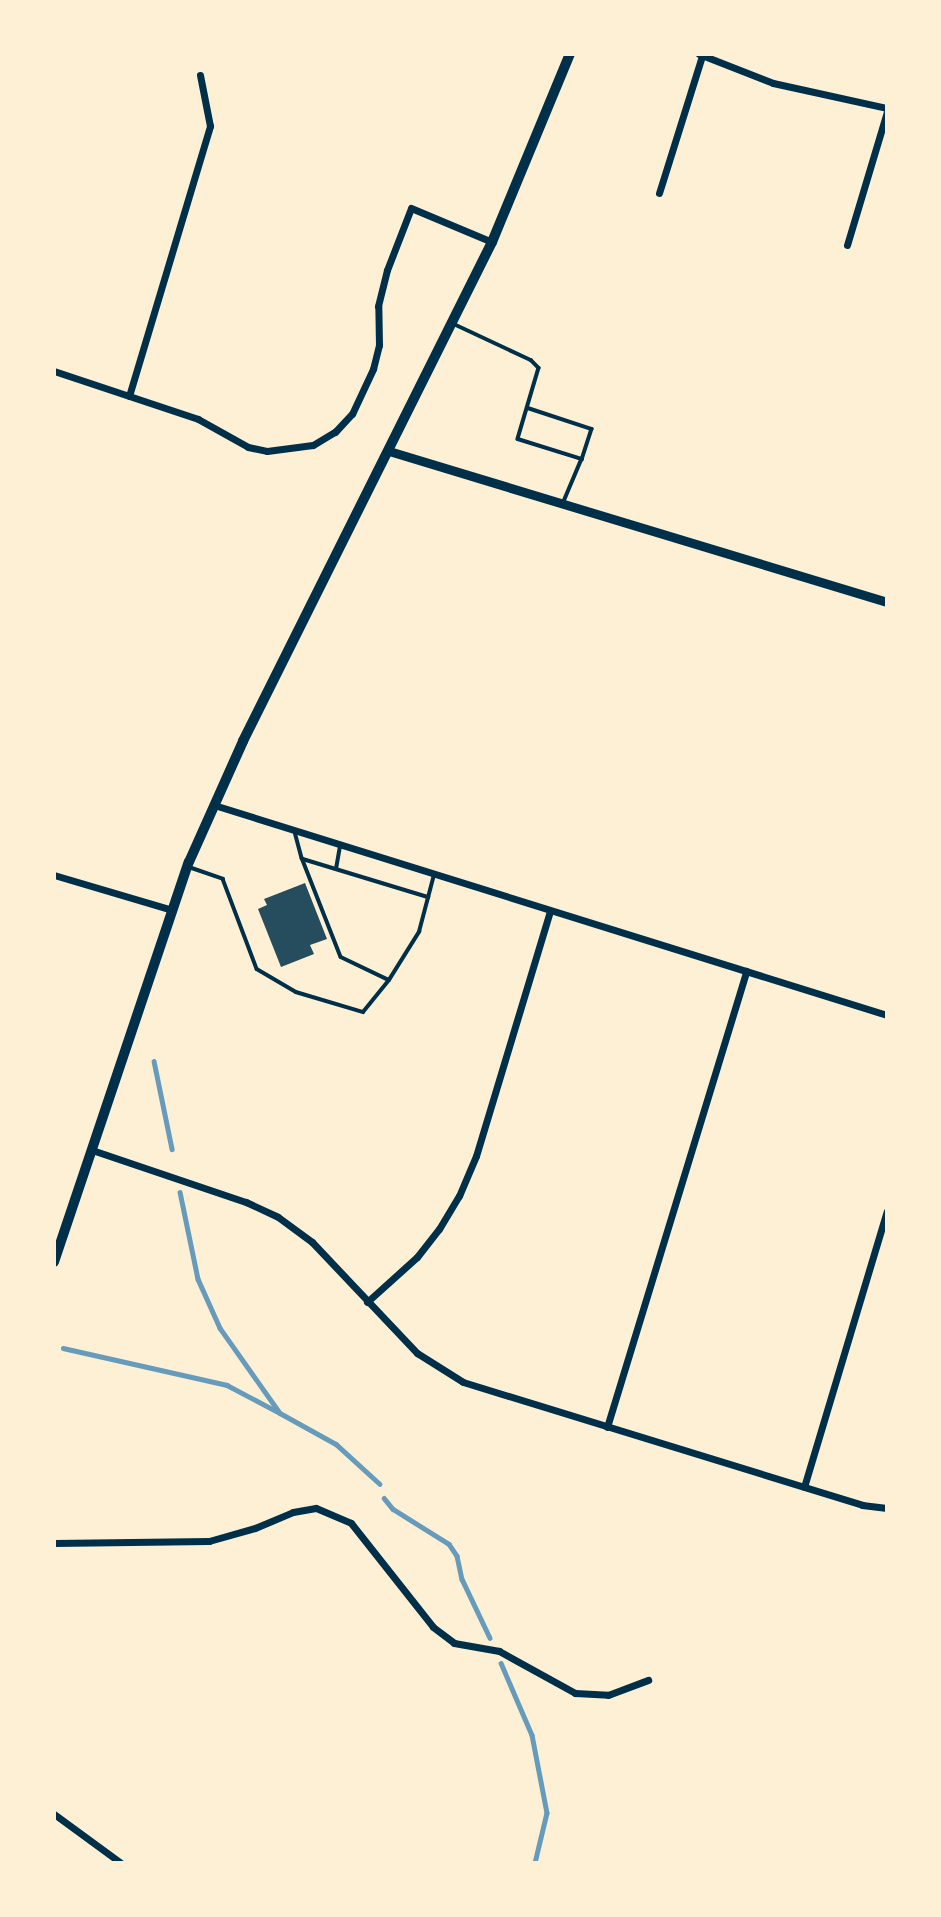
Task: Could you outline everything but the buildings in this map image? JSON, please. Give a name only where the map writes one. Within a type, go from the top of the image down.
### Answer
[{"type":"main road","points":[[54,1262],[187,867],[214,805],[492,242],[570,54]]},
{"type":"street","points":[[659,193],[701,55],[773,83],[887,110],[847,245]]},
{"type":"street","points":[[129,396],[209,127],[200,75]]},
{"type":"street","points":[[54,371],[198,419],[248,447],[267,451],[313,445],[335,432],[352,414],[373,369],[379,345],[378,306],[387,270],[411,208],[492,242]]},
{"type":"street","points":[[389,451],[887,602]]},
{"type":"street","points":[[214,805],[887,1015]]},
{"type":"street","points":[[54,875],[172,910]]},
{"type":"street","points":[[367,1302],[417,1257],[439,1229],[459,1196],[476,1156],[550,911]]},
{"type":"street","points":[[607,1427],[746,971]]},
{"type":"street","points":[[92,1150],[246,1202],[278,1217],[312,1242],[417,1353],[447,1374],[480,1389],[862,1505],[887,1508]]},
{"type":"street","points":[[804,1488],[887,1211]]},
{"type":"street","points":[[54,1543],[209,1541],[255,1528],[293,1512],[316,1508],[351,1523],[433,1627],[453,1643],[499,1651],[575,1693],[608,1695],[648,1680]]},
{"type":"street","points":[[54,1814],[121,1863]]},
{"type":"lane","points":[[452,323],[531,360],[539,368],[518,439],[582,459]]},
{"type":"lane","points":[[528,408],[592,429],[563,504]]},
{"type":"lane","points":[[295,832],[302,858],[341,957],[389,981]]},
{"type":"lane","points":[[336,869],[341,846]]},
{"type":"lane","points":[[302,858],[428,897]]},
{"type":"lane","points":[[187,867],[223,879],[257,969],[296,992],[363,1012],[389,981],[419,932],[434,875]]},
{"type":"waterway","points":[[154,1061],[172,1149]]},
{"type":"waterway","points":[[180,1192],[198,1279],[220,1328],[280,1413],[336,1444],[380,1484]]},
{"type":"waterway","points":[[63,1348],[227,1385],[278,1412]]},
{"type":"waterway","points":[[384,1498],[393,1509],[449,1544],[457,1556],[462,1579],[490,1638]]},
{"type":"waterway","points":[[501,1663],[532,1735],[547,1813],[535,1863]]}]
